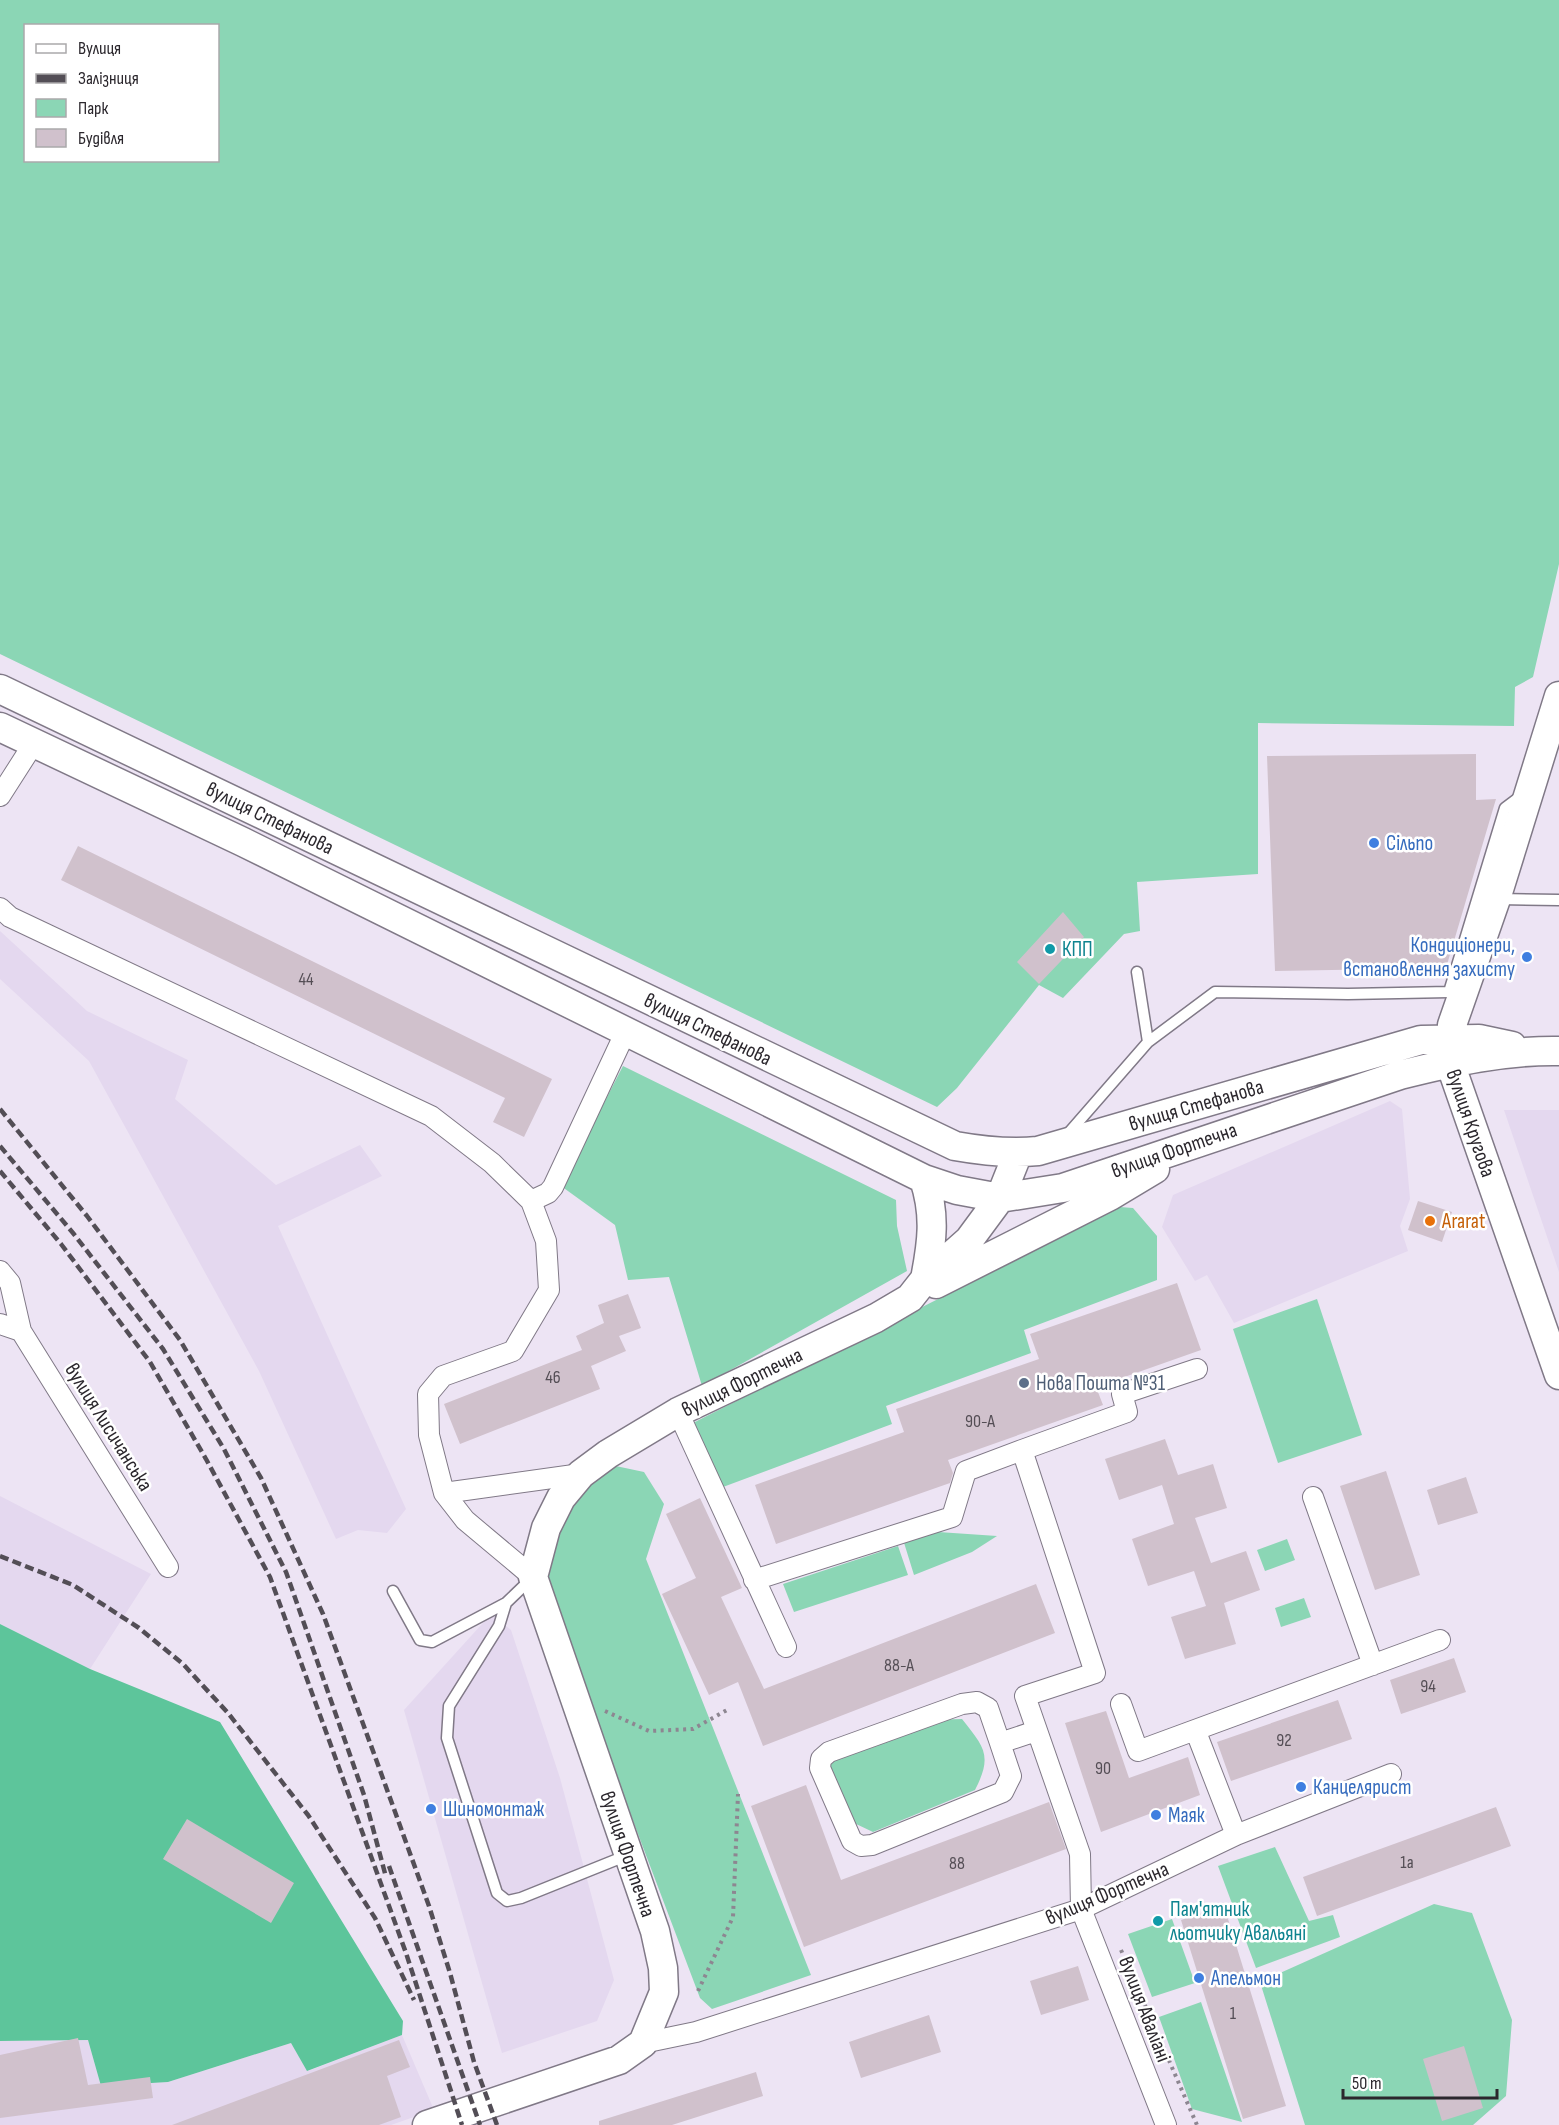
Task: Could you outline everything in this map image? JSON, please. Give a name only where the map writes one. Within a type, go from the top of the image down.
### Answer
[{"type":"main road","name":"вулиця Стефанова","points":[[0,689],[955,1146],[1018,1153],[1058,1146],[1397,1046],[1450,1050]]},
{"type":"main road","name":"вулиця Кругова","points":[[1559,696],[1450,1050],[1559,1375]]},
{"type":"main road","name":"вулиця Стефанова","points":[[0,727],[243,842],[924,1179],[957,1190],[1000,1198]]},
{"type":"main road","points":[[1450,1050],[1479,1039],[1529,1051],[1559,1051]]},
{"type":"main road","name":"вулиця Фортечна","points":[[427,2125],[619,2060],[643,2043],[664,1992],[663,1968],[655,1931],[533,1577],[546,1528],[561,1498],[581,1474],[608,1454],[678,1412],[876,1318],[918,1289],[969,1240],[1000,1198],[1064,1188],[1400,1075],[1450,1050]]},
{"type":"main road","points":[[918,1289],[1110,1196],[1197,1143]]},
{"type":"main road","points":[[1000,1198],[1018,1153]]},
{"type":"main road","points":[[918,1289],[933,1232],[932,1202],[924,1179]]},
{"type":"street","points":[[0,796],[33,743]]},
{"type":"street","points":[[0,908],[10,917],[431,1116],[492,1163],[531,1201],[546,1241],[549,1290],[513,1351],[443,1376],[428,1394],[429,1435],[444,1493],[465,1520],[533,1577]]},
{"type":"street","points":[[531,1201],[548,1193],[552,1187],[626,1031]]},
{"type":"street","name":"вулиця Лисичанська","points":[[0,1271],[10,1283],[21,1331],[168,1568]]},
{"type":"street","points":[[0,1324],[21,1331]]},
{"type":"street","points":[[754,1580],[952,1517],[966,1471],[1127,1412],[1122,1394],[1197,1369]]},
{"type":"street","points":[[678,1412],[786,1647]]},
{"type":"street","points":[[1022,1450],[1095,1673],[1025,1696],[1080,1854],[1081,1909]]},
{"type":"street","points":[[444,1493],[581,1474]]},
{"type":"street","points":[[1312,1497],[1373,1665]]},
{"type":"street","points":[[1121,1704],[1138,1751],[1196,1732],[1440,1640]]},
{"type":"street","points":[[977,1702],[988,1708],[1000,1743],[1011,1776],[1003,1792],[872,1845],[861,1846],[852,1841],[820,1768],[821,1759],[829,1752],[962,1704],[977,1702]]},
{"type":"street","points":[[1000,1743],[1036,1731]]},
{"type":"street","points":[[1196,1732],[1236,1835]]},
{"type":"street","name":"вулиця Фортечна","points":[[643,2043],[696,2032],[1081,1909],[1236,1835],[1391,1774]]},
{"type":"street","name":"вулиця Аваліані","points":[[1081,1909],[1166,2125]]},
{"type":"lane","points":[[1058,1146],[1148,1042],[1215,992],[1348,994],[1449,992],[1504,808],[1530,790]]},
{"type":"lane","points":[[1496,899],[1559,900]]},
{"type":"lane","points":[[1137,972],[1148,1042]]},
{"type":"lane","points":[[393,1592],[420,1640],[432,1642],[506,1603],[533,1577]]},
{"type":"lane","points":[[506,1603],[499,1626],[449,1706],[447,1720],[447,1738],[497,1893],[507,1901],[521,1898],[628,1855]]},
{"type":"path","points":[[573,1698],[649,1731],[693,1729],[727,1710]]},
{"type":"path","points":[[698,1990],[734,1917],[738,1794]]},
{"type":"path","points":[[1118,1943],[1197,2125]]},
{"type":"shaded area","points":[[0,931],[87,1011],[188,1060],[175,1099],[276,1185],[360,1145],[382,1176],[278,1226],[406,1509],[387,1533],[358,1530],[336,1539],[259,1371],[89,1061],[0,979]]},
{"type":"shaded area","points":[[1390,1101],[1402,1109],[1410,1199],[1400,1226],[1408,1251],[1234,1323],[1207,1275],[1195,1281],[1162,1227],[1173,1195]]},
{"type":"shaded area","points":[[1504,1110],[1559,1110],[1559,1272]]},
{"type":"shaded area","points":[[0,1496],[151,1574],[90,1669],[0,1624]]},
{"type":"shaded area","points":[[491,1614],[511,1630],[560,1778],[614,1980],[597,2021],[502,2053],[404,1710]]},
{"type":"shaded area","points":[[402,2035],[434,2110],[391,2125],[0,2125],[0,2041],[88,2040],[101,2086],[168,2082],[291,2043],[308,2071]]},
{"type":"green space","points":[[0,0],[1559,0],[1559,564],[1533,677],[1515,687],[1514,726],[1258,723],[1258,874],[1137,882],[1140,931],[1124,934],[1063,998],[1039,985],[957,1088],[937,1107],[0,654]]},
{"type":"green space","points":[[623,1066],[896,1200],[897,1226],[907,1271],[702,1386],[669,1277],[628,1280],[615,1225],[561,1186]]},
{"type":"green space","points":[[1120,1207],[1133,1208],[1157,1236],[1157,1280],[1024,1330],[1031,1353],[886,1406],[892,1424],[723,1487],[693,1423]]},
{"type":"green space","points":[[1317,1299],[1362,1435],[1278,1463],[1233,1329]]},
{"type":"green space","points":[[611,1465],[644,1472],[664,1504],[646,1559],[811,1975],[712,2009],[700,1998],[621,1789],[544,1571],[566,1505]]},
{"type":"green space","points":[[909,1530],[997,1536],[972,1552],[914,1575],[901,1533]]},
{"type":"green space","points":[[1287,1539],[1295,1560],[1265,1571],[1257,1550]]},
{"type":"green space","points":[[898,1546],[908,1575],[794,1612],[783,1584]]},
{"type":"green space","points":[[1304,1598],[1311,1617],[1281,1627],[1275,1608]]},
{"type":"green space","points":[[0,1624],[90,1669],[220,1722],[403,2021],[402,2035],[307,2071],[291,2043],[168,2082],[101,2086],[88,2040],[0,2041]]},
{"type":"green space","points":[[962,1719],[984,1752],[984,1768],[975,1790],[873,1832],[854,1823],[829,1765],[842,1750],[927,1720]]},
{"type":"green space","points":[[1275,1847],[1309,1921],[1333,1915],[1340,1937],[1256,1968],[1218,1866]]},
{"type":"green space","points":[[1434,1904],[1472,1913],[1512,2020],[1506,2096],[1473,2125],[1305,2125],[1260,1982]]},
{"type":"green space","points":[[1172,1919],[1195,1983],[1152,1997],[1128,1934]]},
{"type":"green space","points":[[1201,2002],[1242,2122],[1192,2109],[1159,2017]]},
{"type":"building","points":[[1476,754],[1476,800],[1496,799],[1446,968],[1275,971],[1267,756]]},
{"type":"building","points":[[78,846],[552,1079],[524,1137],[493,1122],[505,1098],[61,880]]},
{"type":"building","name":"КПП","points":[[1063,912],[1084,937],[1039,984],[1017,962]]},
{"type":"building","name":"Ararat","points":[[1418,1201],[1452,1212],[1442,1242],[1408,1230]]},
{"type":"building","points":[[1177,1283],[1201,1350],[1096,1387],[1103,1405],[948,1460],[953,1473],[950,1483],[776,1544],[755,1485],[904,1432],[896,1409],[1039,1359],[1030,1334]]},
{"type":"building","points":[[628,1294],[641,1328],[619,1336],[626,1351],[591,1366],[600,1389],[460,1444],[444,1404],[582,1350],[576,1336],[604,1323],[598,1305]]},
{"type":"building","points":[[1165,1439],[1178,1475],[1213,1464],[1227,1508],[1195,1518],[1211,1563],[1246,1551],[1260,1590],[1224,1603],[1236,1644],[1185,1659],[1171,1617],[1206,1606],[1194,1571],[1148,1586],[1132,1539],[1174,1524],[1162,1485],[1119,1500],[1105,1459]]},
{"type":"building","points":[[1386,1471],[1420,1575],[1375,1590],[1340,1486]]},
{"type":"building","points":[[1466,1477],[1478,1513],[1438,1525],[1427,1490]]},
{"type":"building","points":[[700,1498],[742,1588],[721,1597],[764,1689],[1036,1584],[1055,1633],[763,1746],[738,1682],[709,1695],[662,1594],[696,1578],[666,1514]]},
{"type":"building","points":[[1454,1658],[1466,1692],[1401,1714],[1390,1680]]},
{"type":"building","points":[[1338,1700],[1352,1739],[1231,1781],[1217,1742]]},
{"type":"building","points":[[1106,1711],[1129,1778],[1188,1757],[1200,1795],[1101,1832],[1065,1723]]},
{"type":"building","points":[[806,1785],[841,1880],[1049,1802],[1066,1849],[804,1947],[751,1806]]},
{"type":"building","points":[[1496,1807],[1511,1846],[1317,1916],[1303,1877]]},
{"type":"building","points":[[187,1819],[294,1883],[271,1923],[163,1859]]},
{"type":"building","points":[[1224,1906],[1286,2106],[1243,2119],[1181,1920]]},
{"type":"building","points":[[1078,1966],[1089,2000],[1041,2015],[1030,1981]]},
{"type":"building","points":[[929,2015],[941,2052],[861,2078],[849,2042]]},
{"type":"building","points":[[78,2038],[88,2085],[150,2077],[153,2098],[0,2118],[0,2055]]},
{"type":"building","points":[[399,2040],[410,2067],[387,2076],[401,2117],[379,2125],[172,2125]]},
{"type":"building","points":[[1464,2046],[1483,2108],[1442,2121],[1423,2059]]},
{"type":"building","points":[[756,2072],[763,2096],[672,2125],[599,2125],[599,2121]]},
{"type":"railway","points":[[0,1109],[87,1216],[180,1340],[261,1478],[323,1614],[381,1773],[429,1906],[474,2062],[497,2125]]},
{"type":"railway","points":[[0,1146],[73,1233],[163,1349],[224,1449],[286,1572],[364,1795],[386,1877]]},
{"type":"railway","points":[[0,1171],[61,1244],[150,1362],[270,1577],[406,1953],[462,2125]]},
{"type":"railway","points":[[0,1556],[73,1585],[139,1628],[183,1664],[228,1713],[308,1815],[375,1918],[414,2000]]},
{"type":"railway","points":[[389,1866],[480,2125]]},
{"type":"place","name":"Сільпо","points":[[1374,843]]},
{"type":"place","name":"КПП","points":[[1050,949]]},
{"type":"place","name":"Кондиціонери, встановлення захисту","points":[[1527,957]]},
{"type":"place","name":"Ararat","points":[[1430,1221]]},
{"type":"place","name":"Нова Пошта №31","points":[[1024,1383]]},
{"type":"place","name":"Канцелярист","points":[[1301,1787]]},
{"type":"place","name":"Шиномонтаж","points":[[431,1809]]},
{"type":"place","name":"Маяк","points":[[1156,1815]]},
{"type":"place","name":"Пам'ятник льотчику Авальяні","points":[[1158,1921]]},
{"type":"place","name":"Апельмон","points":[[1199,1978]]}]
